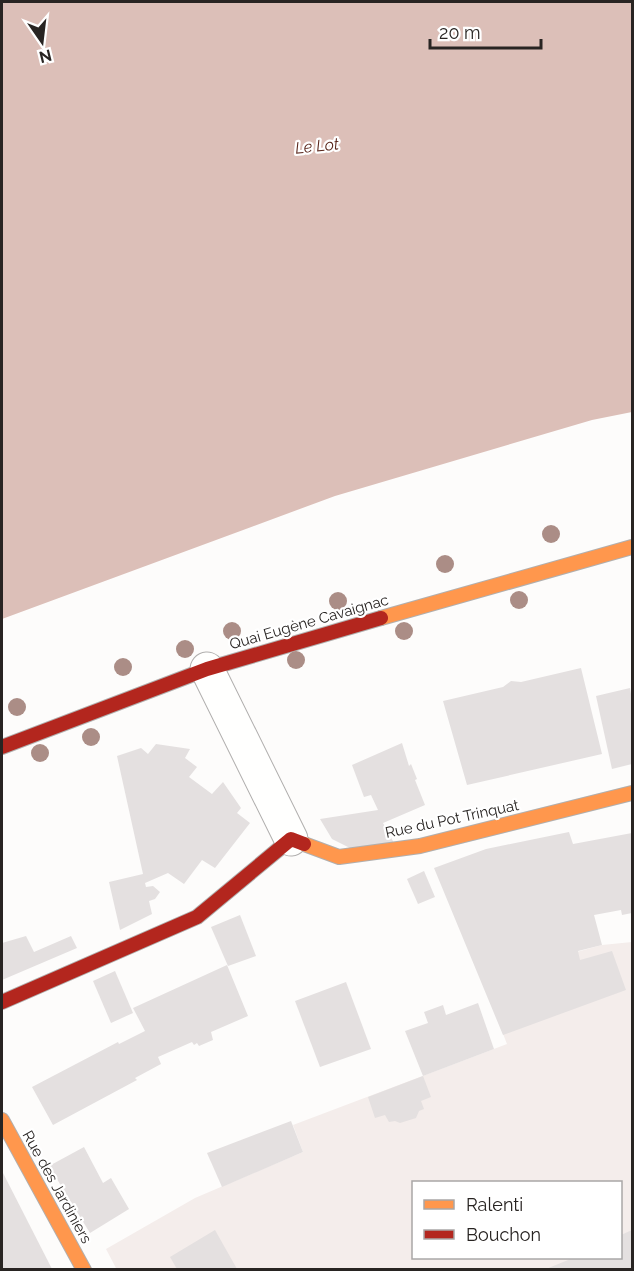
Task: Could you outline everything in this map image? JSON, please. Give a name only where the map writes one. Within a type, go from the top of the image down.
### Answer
[{"type":"street","name":"Quai Eugène Cavaignac","points":[[2,747],[207,669],[305,639],[633,547]]},
{"type":"street","points":[[2,1002],[197,917],[291,839],[207,669]]},
{"type":"street","name":"Rue du Pot Trinquat","points":[[291,839],[339,857],[420,846],[633,793]]},
{"type":"street","name":"Rue des Jardiniers","points":[[2,1120],[84,1269]]},
{"type":"shaded area","points":[[632,942],[632,1269],[117,1270],[106,1249],[195,1198],[303,1152],[293,1125],[507,1044],[481,978],[602,945]]},
{"type":"water","name":"Le Lot","points":[[2,2],[632,2],[632,412],[592,420],[335,496],[2,619]]},
{"type":"building","points":[[581,668],[602,754],[467,785],[443,701],[503,687],[511,681],[521,682]]},
{"type":"building","points":[[630,688],[632,764],[612,769],[596,696]]},
{"type":"building","points":[[402,743],[425,805],[383,823],[394,843],[350,848],[332,839],[320,819],[378,810],[371,795],[364,797],[352,765]]},
{"type":"building","points":[[156,744],[190,749],[185,758],[197,767],[189,777],[212,794],[223,782],[241,808],[237,813],[250,823],[215,868],[202,860],[184,884],[168,873],[145,883],[146,887],[153,886],[160,892],[155,899],[149,901],[152,914],[120,930],[109,882],[143,874],[117,756],[141,748],[148,754]]},
{"type":"building","points":[[569,832],[573,844],[632,833],[632,913],[622,915],[621,910],[594,915],[602,945],[578,951],[580,960],[612,951],[626,990],[503,1035],[434,868],[486,849]]},
{"type":"building","points":[[424,871],[435,897],[418,904],[407,879]]},
{"type":"building","points":[[240,915],[256,956],[228,966],[211,927]]},
{"type":"building","points":[[26,936],[34,952],[71,936],[77,948],[2,980],[2,943]]},
{"type":"building","points":[[227,965],[248,1016],[211,1032],[213,1040],[199,1046],[192,1042],[158,1057],[161,1064],[135,1078],[137,1080],[53,1125],[32,1087],[118,1042],[119,1044],[145,1031],[133,1008]]},
{"type":"building","points":[[115,971],[133,1013],[111,1023],[93,981]]},
{"type":"building","points":[[346,982],[371,1049],[320,1067],[295,1001]]},
{"type":"building","points":[[478,1003],[494,1049],[423,1076],[405,1031],[428,1023],[424,1012],[443,1005],[446,1015]]},
{"type":"building","points":[[423,1076],[431,1097],[421,1101],[424,1109],[419,1111],[416,1118],[400,1123],[389,1122],[385,1115],[375,1118],[368,1097]]},
{"type":"building","points":[[291,1121],[303,1152],[222,1187],[207,1153]]},
{"type":"building","points":[[84,1147],[103,1183],[111,1178],[129,1209],[90,1233],[49,1166]]},
{"type":"building","points":[[2,1171],[52,1269],[2,1269]]},
{"type":"building","points":[[215,1230],[237,1269],[177,1269],[170,1257]]},
{"type":"building","points":[[632,1230],[632,1269],[546,1269],[571,1259],[622,1259],[622,1235]]},
{"type":"traffic: slow","points":[[381,618],[632,547]]},
{"type":"traffic: slow","points":[[304,844],[339,857],[420,846],[632,793]]},
{"type":"traffic: slow","points":[[2,1120],[84,1270]]},
{"type":"traffic: jam","points":[[2,747],[207,669],[381,618]]},
{"type":"traffic: jam","points":[[2,1002],[197,917],[291,839],[304,844]]}]
